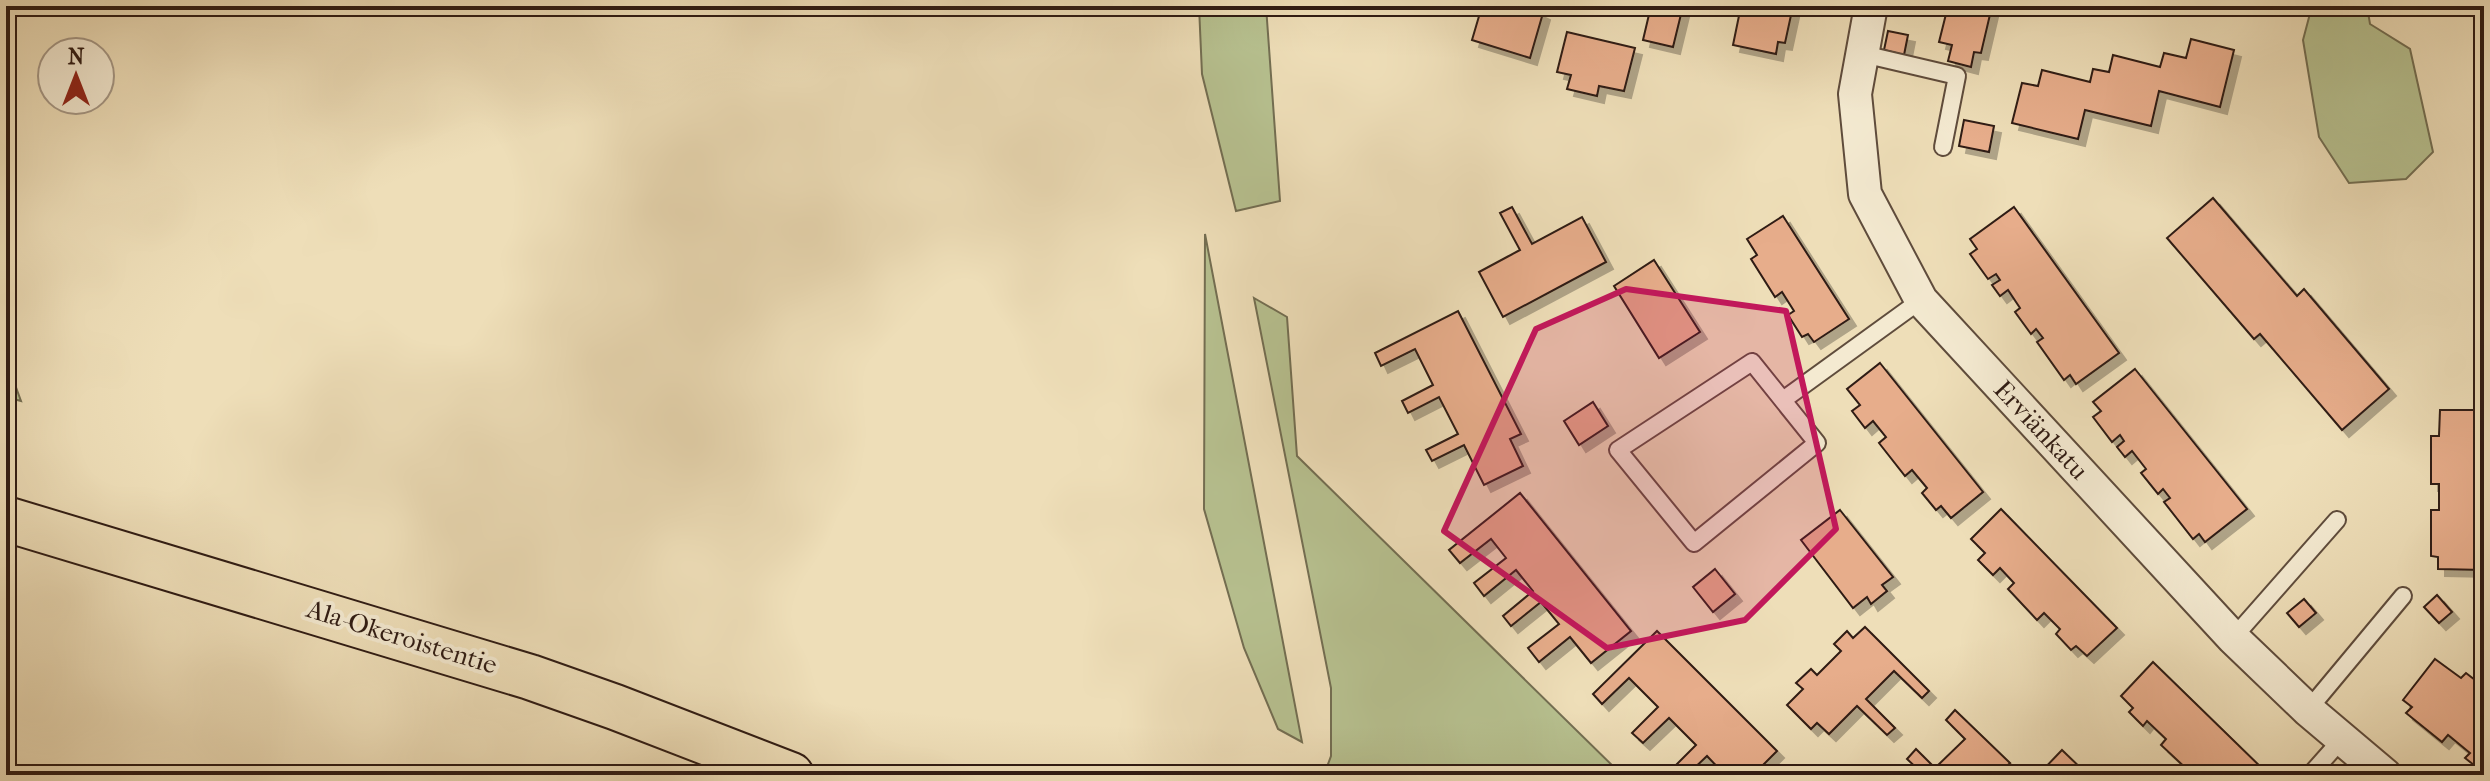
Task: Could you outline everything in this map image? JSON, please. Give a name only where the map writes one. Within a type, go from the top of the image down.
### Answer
[{"type":"main road","name":"Ala-Okeroistentie","points":[[6,519],[530,677],[791,775]]},
{"type":"street","name":"Erviänkatu","points":[[1871,6],[1855,94],[1865,194],[1921,300],[2233,638],[2308,710],[2385,775]]},
{"type":"lane","points":[[1863,54],[1957,76],[1943,147]]},
{"type":"lane","points":[[1783,400],[1921,300]]},
{"type":"lane","points":[[1752,362],[1783,400],[1817,443],[1694,543],[1618,450],[1752,362]]},
{"type":"lane","points":[[2233,638],[2337,520]]},
{"type":"lane","points":[[2308,710],[2403,596]]},
{"type":"lane","points":[[2310,775],[2342,739]]},
{"type":"highlighted area","points":[[1626,289],[1786,311],[1836,529],[1745,620],[1607,648],[1444,531],[1536,329]]},
{"type":"green space","points":[[1199,6],[1266,6],[1280,201],[1236,211],[1202,74]]},
{"type":"green space","points":[[2312,6],[2367,6],[2370,24],[2410,49],[2433,152],[2406,179],[2349,183],[2319,137],[2303,40]]},
{"type":"green space","points":[[1205,234],[1302,742],[1278,729],[1244,648],[1204,509]]},
{"type":"green space","points":[[1254,298],[1287,317],[1297,456],[1622,775],[1324,775],[1331,756],[1331,688]]},
{"type":"green space","points":[[6,360],[21,401],[6,397]]},
{"type":"building","points":[[1482,6],[1528,6],[1543,13],[1530,58],[1472,40]]},
{"type":"building","points":[[1651,6],[1683,6],[1673,47],[1643,40]]},
{"type":"building","points":[[1741,6],[1793,6],[1785,43],[1778,42],[1776,54],[1733,45]]},
{"type":"building","points":[[1948,6],[1992,6],[1981,53],[1974,52],[1971,67],[1948,61],[1952,45],[1939,42]]},
{"type":"building","points":[[1888,31],[1908,35],[1904,55],[1884,50]]},
{"type":"building","points":[[1567,32],[1635,48],[1624,91],[1599,86],[1597,96],[1567,89],[1571,75],[1557,72]]},
{"type":"building","points":[[2191,39],[2234,50],[2220,107],[2159,91],[2151,126],[2085,110],[2078,139],[2012,123],[2022,83],[2038,86],[2042,70],[2090,82],[2093,69],[2109,72],[2113,55],[2160,67],[2164,53],[2186,58]]},
{"type":"building","points":[[1964,120],[1994,126],[1989,152],[1959,146]]},
{"type":"building","points":[[2213,198],[2297,296],[2304,289],[2389,389],[2342,430],[2260,334],[2254,339],[2167,238]]},
{"type":"building","points":[[1512,207],[1532,244],[1582,217],[1606,262],[1503,317],[1479,272],[1520,250],[1500,213]]},
{"type":"building","points":[[2014,207],[2119,353],[2076,384],[2070,375],[2064,380],[2037,342],[2043,338],[2036,329],[2031,334],[2015,312],[2020,308],[2008,290],[2000,296],[1992,285],[2000,280],[1996,274],[1988,279],[1970,254],[1977,249],[1970,239]]},
{"type":"building","points":[[1783,216],[1849,319],[1814,342],[1808,334],[1802,337],[1788,315],[1794,311],[1782,292],[1775,297],[1751,259],[1757,255],[1747,239]]},
{"type":"building","points":[[1654,260],[1700,332],[1659,358],[1614,286]]},
{"type":"building","points":[[1458,311],[1521,434],[1510,439],[1523,466],[1484,485],[1464,445],[1432,461],[1426,450],[1458,434],[1439,397],[1408,413],[1402,401],[1433,385],[1415,349],[1381,366],[1375,353]]},
{"type":"building","points":[[1880,363],[1983,492],[1951,518],[1941,506],[1936,510],[1922,493],[1927,488],[1912,470],[1905,476],[1879,443],[1886,437],[1873,421],[1865,428],[1852,411],[1860,405],[1847,389]]},
{"type":"building","points":[[2135,369],[2247,509],[2205,542],[2199,534],[2193,539],[2164,502],[2170,498],[2163,489],[2158,494],[2141,473],[2146,469],[2132,451],[2125,457],[2117,447],[2124,441],[2120,435],[2112,442],[2093,417],[2101,411],[2093,402]]},
{"type":"building","points":[[1593,402],[1608,426],[1579,445],[1564,421]]},
{"type":"building","points":[[2440,410],[2484,410],[2484,570],[2438,569],[2438,557],[2431,556],[2431,510],[2439,510],[2439,484],[2431,484],[2431,436],[2439,436]]},
{"type":"building","points":[[1520,493],[1631,631],[1591,663],[1570,637],[1539,662],[1528,648],[1559,624],[1541,602],[1511,626],[1503,616],[1533,591],[1516,570],[1484,596],[1474,583],[1506,558],[1491,539],[1460,563],[1449,550]]},
{"type":"building","points":[[2001,509],[2117,628],[2087,656],[2076,646],[2071,650],[2056,634],[2060,629],[2044,613],[2037,620],[2008,589],[2014,583],[2000,568],[1993,575],[1978,560],[1985,553],[1971,539]]},
{"type":"building","points":[[1840,510],[1893,577],[1882,585],[1887,591],[1871,604],[1867,597],[1853,608],[1801,540]]},
{"type":"building","points":[[1715,569],[1735,594],[1713,612],[1693,587]]},
{"type":"building","points":[[2437,595],[2452,612],[2439,623],[2424,607]]},
{"type":"building","points":[[2304,599],[2316,613],[2299,627],[2287,613]]},
{"type":"building","points":[[1865,627],[1929,691],[1922,698],[1894,671],[1866,699],[1895,728],[1887,735],[1857,706],[1829,734],[1817,723],[1811,729],[1787,705],[1803,689],[1796,683],[1811,669],[1817,675],[1841,651],[1834,644],[1847,631],[1853,638]]},
{"type":"building","points":[[1657,631],[1777,751],[1753,775],[1725,775],[1707,756],[1687,775],[1672,775],[1669,772],[1696,745],[1669,718],[1643,743],[1632,733],[1658,707],[1629,678],[1602,704],[1593,694]]},
{"type":"building","points":[[2435,659],[2461,678],[2466,673],[2484,687],[2484,773],[2465,758],[2470,753],[2448,735],[2442,742],[2406,713],[2412,707],[2403,700]]},
{"type":"building","points":[[2153,662],[2269,775],[2203,775],[2195,767],[2190,772],[2161,745],[2166,739],[2147,721],[2143,726],[2129,712],[2133,708],[2121,696]]},
{"type":"building","points":[[1955,710],[2010,763],[1998,775],[1924,775],[1907,759],[1916,749],[1935,768],[1965,739],[1946,720]]},
{"type":"building","points":[[2062,750],[2088,775],[2038,775]]}]
